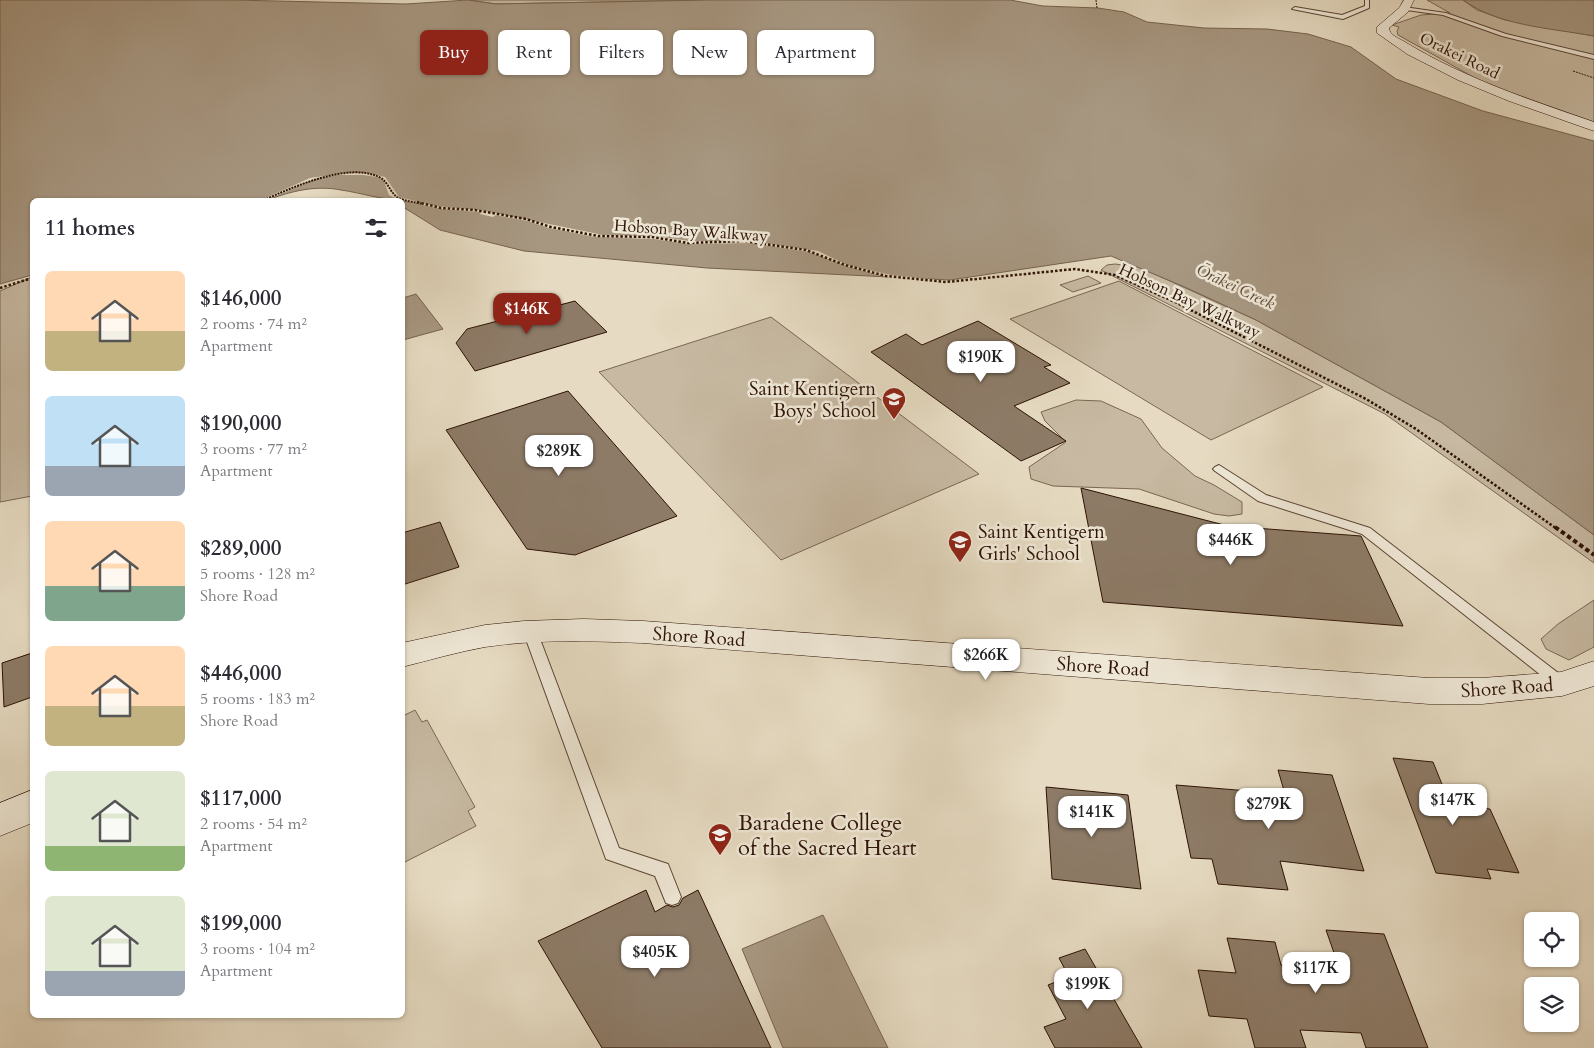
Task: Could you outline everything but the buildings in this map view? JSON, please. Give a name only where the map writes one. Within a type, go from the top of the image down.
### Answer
[{"type":"main road","name":"Orakei Road","points":[[1408,4],[1382,30],[1394,41],[1456,76],[1478,86],[1594,127]]},
{"type":"main road","name":"Shore Road","points":[[405,654],[447,643],[486,636],[530,631],[580,630],[643,632],[1429,691],[1482,691],[1562,684],[1594,673]]},
{"type":"main road","points":[[0,820],[30,807]]},
{"type":"lane","points":[[1295,9],[1343,17],[1367,7],[1365,1]]},
{"type":"lane","points":[[1408,4],[1444,14],[1504,35],[1594,57]]},
{"type":"lane","points":[[1219,469],[1262,498],[1366,531],[1562,684]]},
{"type":"lane","points":[[530,631],[612,854],[662,870],[672,897]]},
{"type":"path","points":[[1096,0],[1097,8]]},
{"type":"path","name":"Hobson Bay Walkway","points":[[269,198],[317,177],[348,174],[371,174],[383,178],[388,183],[392,194],[398,198]]},
{"type":"path","name":"Hobson Bay Walkway","points":[[405,200],[441,208],[475,210],[598,236],[652,237],[688,243],[755,243],[815,252],[846,265],[886,276],[946,282],[1076,269],[1115,275],[1139,285],[1366,399],[1416,429],[1594,555]]},
{"type":"path","points":[[0,288],[30,279]]},
{"type":"shaded area","points":[[468,0],[709,0],[496,4]]},
{"type":"shaded area","points":[[1427,0],[1463,0],[1477,10],[1505,20],[1594,36],[1594,122],[1484,83],[1398,35],[1399,27],[1392,25],[1421,15],[1450,13]]},
{"type":"shaded area","points":[[1107,265],[1139,267],[1256,320],[1441,422],[1594,535],[1594,563],[1385,414],[1101,270]]},
{"type":"shaded area","points":[[1088,276],[1101,283],[1073,292],[1060,285]]},
{"type":"shaded area","points":[[30,278],[30,496],[0,502],[0,291]]},
{"type":"shaded area","points":[[1119,281],[1323,387],[1211,440],[1010,319]]},
{"type":"shaded area","points":[[771,317],[979,474],[781,560],[599,372]]},
{"type":"shaded area","points":[[1076,400],[1101,401],[1141,419],[1162,448],[1195,476],[1242,502],[1242,514],[1229,516],[1214,514],[1139,489],[1053,486],[1031,479],[1029,467],[1066,442],[1045,421],[1041,412]]},
{"type":"shaded area","points":[[1594,600],[1594,647],[1569,660],[1546,649],[1541,639],[1558,624]]},
{"type":"shaded area","points":[[415,710],[422,722],[427,720],[475,807],[468,811],[476,826],[405,862],[405,715]]},
{"type":"water","name":"Ōrākei Creek","points":[[0,0],[233,0],[406,4],[468,0],[496,4],[709,0],[1010,0],[1043,6],[1098,8],[1124,12],[1147,22],[1204,28],[1267,29],[1308,34],[1351,47],[1396,79],[1483,111],[1594,141],[1594,535],[1441,422],[1256,320],[1111,256],[950,280],[707,268],[524,251],[440,230],[405,208],[405,198],[382,198],[322,188],[295,192],[274,198],[30,198],[30,276],[0,284]]},
{"type":"water","points":[[1463,0],[1594,0],[1594,36],[1509,21],[1477,9]]},
{"type":"water","points":[[416,294],[443,329],[405,339],[405,297]]},
{"type":"water","points":[[823,915],[888,1048],[783,1048],[742,949]]},
{"type":"pier","points":[[345,173],[367,173],[385,177],[399,197],[403,198],[395,198],[389,195],[384,181],[377,177],[338,175],[315,179],[271,198],[265,198],[310,178]]},
{"type":"pier","points":[[405,198],[435,206],[480,210],[603,235],[656,236],[689,241],[750,241],[818,251],[847,265],[891,275],[947,281],[946,283],[890,278],[849,267],[809,252],[750,243],[689,244],[654,239],[595,237],[549,228],[528,221],[496,215],[493,217],[480,214],[481,212],[441,209],[405,201]]},
{"type":"place","name":"Saint Kentigern Boys' School","points":[[894,420]]},
{"type":"place","name":"Saint Kentigern Girls' School","points":[[960,563]]},
{"type":"place","name":"Baradene College of the Sacred Heart","points":[[720,856]]}]
